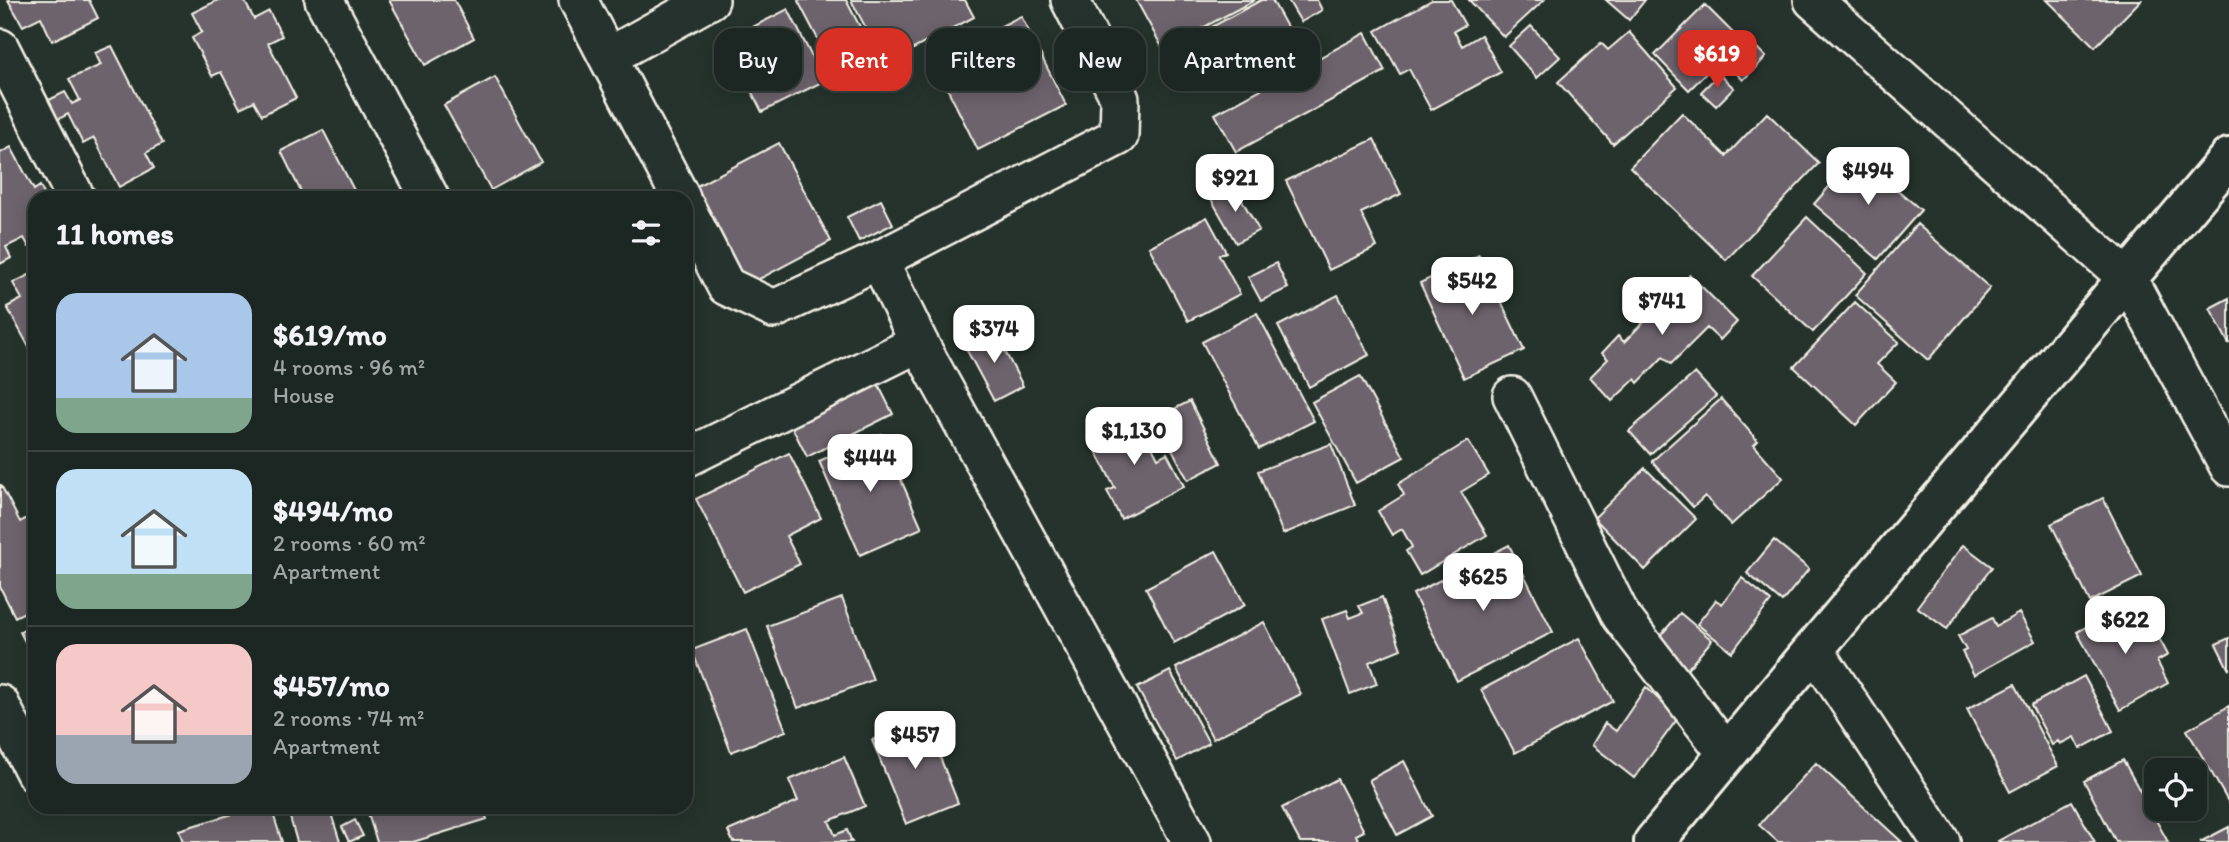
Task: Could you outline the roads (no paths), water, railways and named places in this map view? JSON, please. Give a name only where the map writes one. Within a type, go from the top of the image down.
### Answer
[{"type":"street","points":[[324,0],[426,191]]},
{"type":"street","points":[[578,0],[677,191]]},
{"type":"street","points":[[608,57],[710,0]]},
{"type":"street","points":[[693,222],[726,286],[775,309],[879,260],[1119,136],[1120,99],[1070,0]]},
{"type":"street","points":[[1812,0],[2128,279],[2229,467]]},
{"type":"street","points":[[0,48],[72,191]]},
{"type":"street","points":[[1654,842],[2229,158]]},
{"type":"street","points":[[879,260],[919,343],[1192,842]]},
{"type":"street","points":[[693,455],[919,343]]},
{"type":"street","points":[[1512,396],[1621,615],[1727,754]]},
{"type":"street","points":[[1814,649],[1941,842]]},
{"type":"street","points":[[0,704],[28,759]]}]
